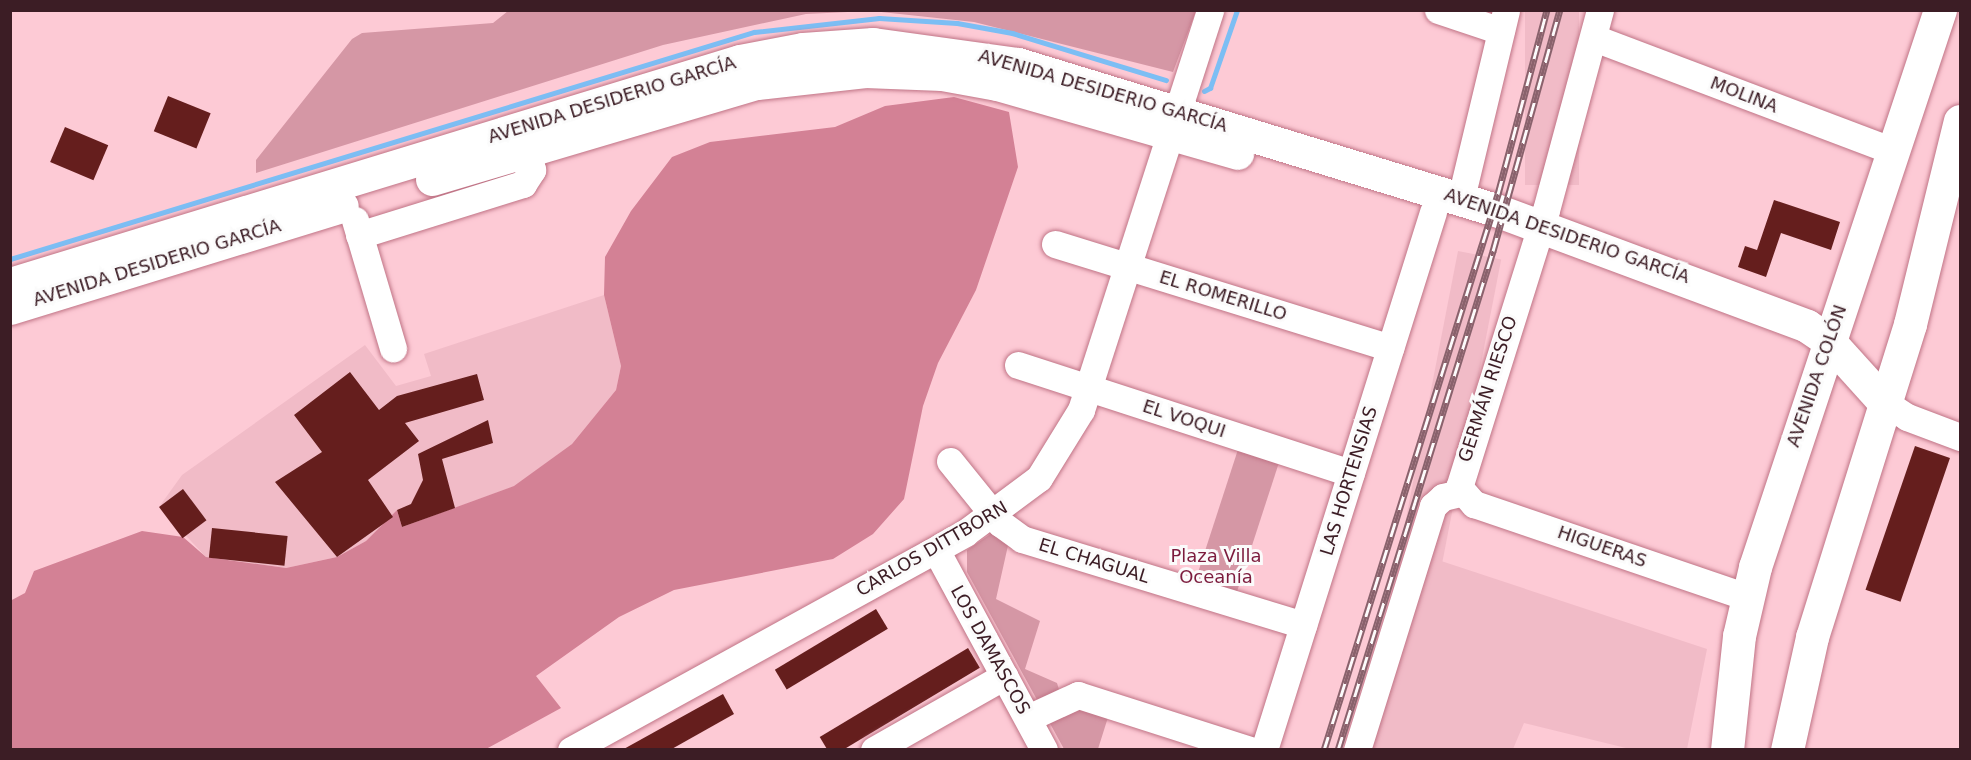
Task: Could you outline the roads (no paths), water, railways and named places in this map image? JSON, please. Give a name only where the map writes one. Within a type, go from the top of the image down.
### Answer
[{"type":"main road","name":"AVENIDA COLÓN","points":[[1727,750],[1747,597],[1825,350],[1940,10]]},
{"type":"main road","name":"AVENIDA DESIDERIO GARCÍA","points":[[10,284],[248,223],[593,118],[794,77],[944,62],[1029,92],[1171,121],[1447,205],[1683,289],[1775,312],[1854,372],[1884,402]]},
{"type":"main road","points":[[1787,750],[1812,637],[1919,292],[1960,121]]},
{"type":"main road","name":"AVENIDA DESIDERIO GARCÍA","points":[[10,308],[248,223]]},
{"type":"street","name":"CARLOS DITTBORN","points":[[571,750],[605,741],[993,516],[1051,462],[1089,388],[1171,121],[1210,10]]},
{"type":"street","points":[[1438,10],[1503,21]]},
{"type":"street","name":"GERMÁN RIESCO","points":[[1461,493],[1460,477],[1537,236],[1600,10]]},
{"type":"street","name":"LAS HORTENSIAS","points":[[1264,750],[1390,348],[1447,205],[1503,21]]},
{"type":"street","name":"MOLINA","points":[[1594,38],[1893,152]]},
{"type":"street","points":[[359,235],[523,184],[532,170],[526,138]]},
{"type":"street","points":[[347,193],[393,348]]},
{"type":"street","name":"EL ROMERILLO","points":[[1055,244],[1390,348]]},
{"type":"street","name":"EL VOQUI","points":[[1018,365],[1351,473]]},
{"type":"street","points":[[1884,402],[1906,417],[1960,437]]},
{"type":"street","name":"EL CHAGUAL","points":[[950,461],[993,516],[1022,539],[1303,625]]},
{"type":"street","points":[[1357,750],[1433,506],[1448,494],[1461,493]]},
{"type":"street","name":"HIGUERAS","points":[[1461,493],[1474,504],[1747,597]]},
{"type":"street","name":"LOS DAMASCOS","points":[[936,550],[1044,750]]},
{"type":"street","points":[[874,750],[1004,676]]},
{"type":"street","points":[[1028,718],[1068,696],[1082,696],[1250,750]]},
{"type":"waterway","points":[[1204,91],[1210,88],[1237,10]]},
{"type":"waterway","points":[[10,259],[754,32],[879,18],[957,23],[1012,33],[1166,80]]},
{"type":"railway","points":[[1324,750],[1498,194],[1547,10]]},
{"type":"railway","points":[[1338,750],[1493,251],[1560,10]]},
{"type":"park label","name":"Plaza Villa Oceanía","points":[[1216,567]]}]
